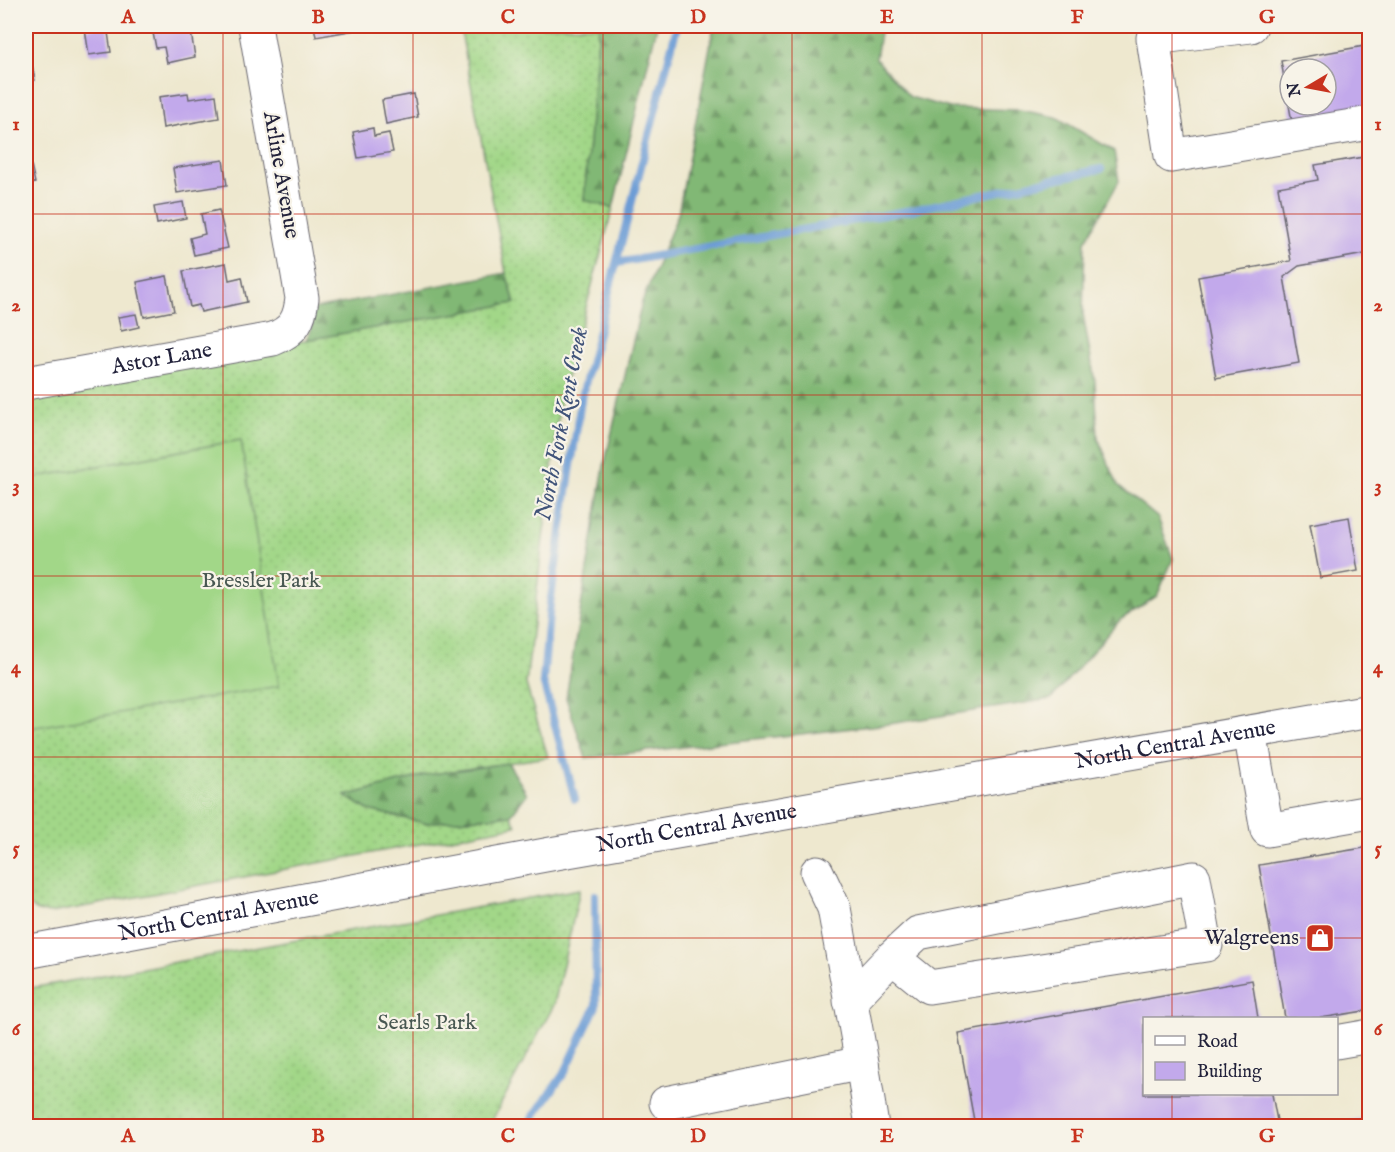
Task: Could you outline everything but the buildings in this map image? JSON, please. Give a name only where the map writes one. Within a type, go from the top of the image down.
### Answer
[{"type":"main road","name":"Arline Avenue","points":[[255,26],[302,298],[295,325]]},
{"type":"main road","points":[[1251,26],[1153,38],[1171,156],[1370,123]]},
{"type":"main road","name":"Astor Lane","points":[[26,383],[273,339],[289,332],[295,325]]},
{"type":"main road","name":"North Central Avenue","points":[[26,952],[544,855],[1370,711]]},
{"type":"main road","points":[[1250,732],[1267,830],[1370,812]]},
{"type":"main road","points":[[817,872],[834,908],[872,1126]]},
{"type":"main road","points":[[850,1001],[892,957],[918,933],[1194,878],[1206,945],[929,987],[892,957]]},
{"type":"main road","points":[[1338,1042],[1370,1036]]},
{"type":"main road","points":[[666,1103],[862,1063]]},
{"type":"green space","name":"Bressler Park","points":[[460,26],[599,26],[584,200],[613,208],[560,403],[526,684],[548,757],[426,775],[345,796],[368,810],[425,823],[511,815],[516,826],[51,913],[37,911],[26,903],[26,389],[515,303],[506,273]]},
{"type":"green space","points":[[599,26],[657,26],[613,208],[584,200]]},
{"type":"green space","points":[[714,26],[881,26],[876,59],[910,97],[950,108],[1020,110],[1056,117],[1114,151],[1119,181],[1085,242],[1083,314],[1095,382],[1098,438],[1118,485],[1158,518],[1173,559],[1157,596],[1120,620],[1051,699],[889,724],[586,758],[566,698],[604,466],[642,302],[678,214]]},
{"type":"green space","points":[[506,273],[515,303],[306,340],[313,323],[313,309]]},
{"type":"green space","points":[[241,440],[279,686],[30,728],[26,703],[26,479]]},
{"type":"green space","points":[[508,763],[527,794],[511,815],[425,823],[368,810],[345,796],[426,775]]},
{"type":"green space","name":"Searls Park","points":[[580,889],[554,1005],[489,1126],[26,1126],[26,989]]},
{"type":"waterway","name":"North Fork Kent Creek","points":[[575,799],[543,681],[550,604],[581,400],[677,26]]},
{"type":"waterway","points":[[617,263],[917,209],[1101,169]]},
{"type":"waterway","name":"North Fork Kent Creek","points":[[527,1126],[565,1072],[596,1006],[595,895]]},
{"type":"place","name":"Walgreens","points":[[1320,938]]}]
